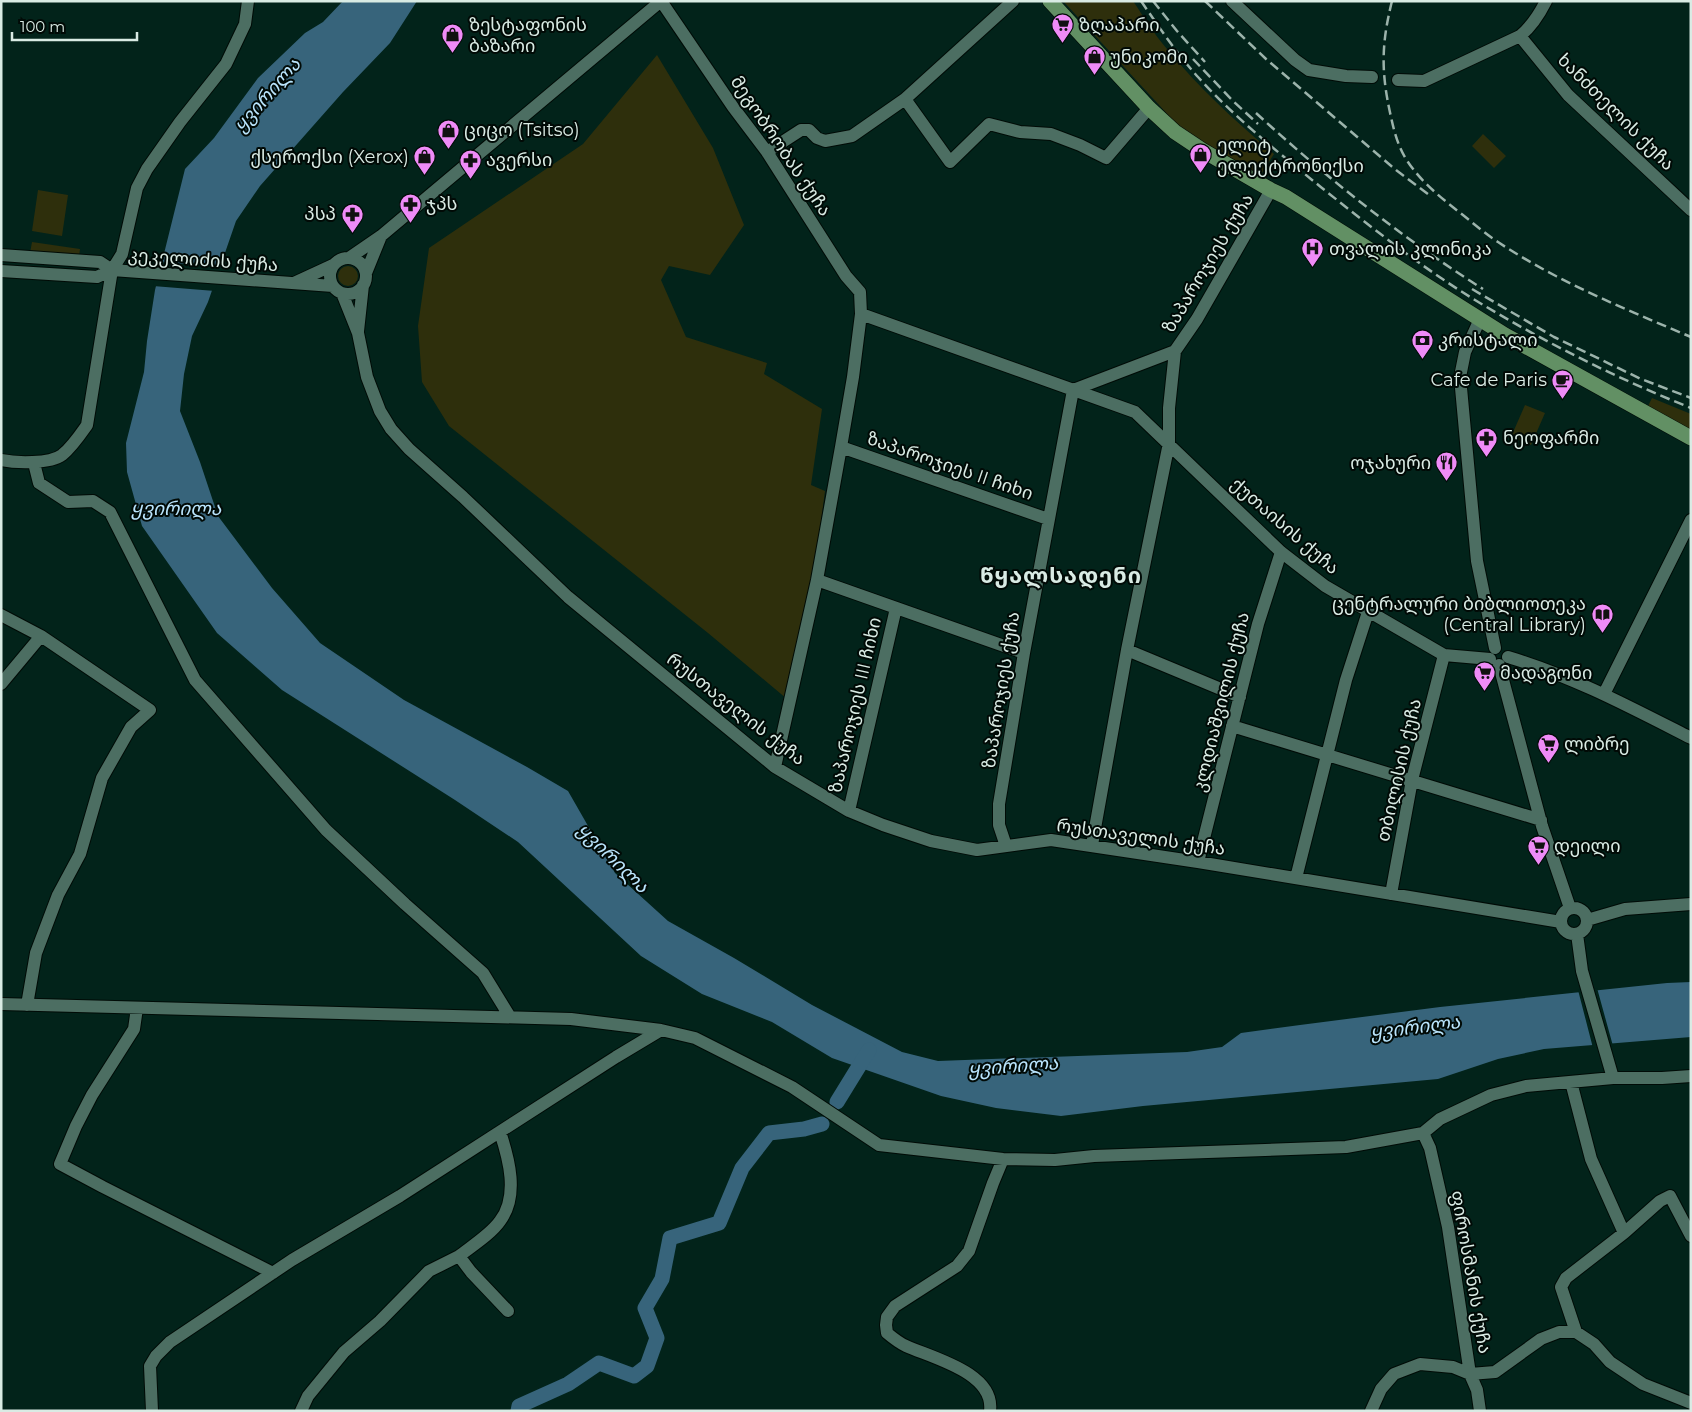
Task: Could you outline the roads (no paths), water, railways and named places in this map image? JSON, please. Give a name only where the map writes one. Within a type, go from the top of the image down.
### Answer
[{"type":"main road","points":[[1050,1],[1149,108],[1174,132],[1271,190],[1286,196],[1505,334],[1691,438]]},
{"type":"street","points":[[1,460],[34,462],[61,456],[87,425],[112,270],[122,254],[137,188],[147,169],[180,122],[226,64],[245,24],[248,1]]},
{"type":"street","points":[[348,258],[382,236],[661,1]]},
{"type":"street","name":"მეგობრობას ქუჩა","points":[[661,1],[733,107],[767,152],[846,276],[860,292],[861,314]]},
{"type":"street","points":[[767,152],[801,130],[809,130],[816,138],[825,141],[852,136],[904,99],[1013,1]]},
{"type":"street","points":[[1232,1],[1308,70],[1346,76],[1372,77]]},
{"type":"street","points":[[1398,80],[1424,81],[1520,36],[1536,20],[1546,1]]},
{"type":"street","name":"ხანძთელის ქუჩა","points":[[1520,36],[1568,95],[1691,210]]},
{"type":"street","points":[[904,99],[950,162],[989,124],[1020,132],[1051,134],[1080,145],[1106,158],[1149,108]]},
{"type":"street","name":"ზაპაროჯიეს ქუჩა","points":[[1006,846],[999,825],[1000,804],[1024,653],[1073,390],[1175,351],[1198,319],[1271,190]]},
{"type":"street","name":"რუსთაველის ქუჩა","points":[[358,333],[364,279],[382,236]]},
{"type":"street","name":"კეკელიძის ქუჩა","points":[[1,255],[100,262],[112,270],[147,274],[292,284],[337,290]]},
{"type":"street","points":[[348,258],[362,264],[364,279],[356,292],[349,294],[337,290],[329,274],[333,265],[340,259],[348,258]]},
{"type":"street","name":"კეკელიძის ქუჩა","points":[[292,284],[333,265]]},
{"type":"street","name":"კეკელიძის ქუჩა","points":[[1,271],[97,277],[112,270]]},
{"type":"street","name":"რუსთაველის ქუჩა","points":[[337,290],[358,333],[367,377],[380,411],[391,429],[409,449],[463,497],[568,597],[775,767],[849,811],[883,825],[932,841],[977,850],[1051,840],[1198,862],[1561,922]]},
{"type":"street","points":[[775,767],[817,580],[853,377],[861,314]]},
{"type":"street","name":"ქუთაისის ქუჩა","points":[[861,314],[1135,412],[1282,552],[1325,586],[1444,655],[1498,658],[1528,663],[1604,694],[1691,738]]},
{"type":"street","points":[[1480,319],[1465,352],[1460,377],[1477,561],[1498,658],[1541,820],[1570,908]]},
{"type":"street","points":[[1092,846],[1126,650],[1169,443],[1169,408],[1175,351]]},
{"type":"street","name":"ზაპაროჯიეს II ჩიხი","points":[[841,447],[1048,519]]},
{"type":"street","points":[[34,462],[39,483],[68,502],[92,502],[110,512],[195,680],[326,830],[404,904],[483,973],[510,1017]]},
{"type":"street","points":[[1604,694],[1691,520]]},
{"type":"street","name":"კლდიაშვილის ქუჩა","points":[[1198,862],[1258,624],[1282,552]]},
{"type":"street","name":"ზაპაროჯიეს III ჩიხი","points":[[817,580],[1024,653]]},
{"type":"street","name":"ზაპაროჯიეს III ჩიხი","points":[[849,811],[896,608]]},
{"type":"street","points":[[1296,878],[1346,680],[1368,612]]},
{"type":"street","points":[[1,615],[41,636],[150,710],[131,727],[102,778],[80,854],[58,895],[36,953],[27,1005]]},
{"type":"street","points":[[1,684],[41,636]]},
{"type":"street","points":[[1126,650],[1240,697]]},
{"type":"street","name":"თბილისის ქუჩა","points":[[1390,894],[1412,780],[1444,655]]},
{"type":"street","points":[[1232,726],[1541,820]]},
{"type":"street","points":[[1587,920],[1625,908],[1691,904]]},
{"type":"street","points":[[1570,908],[1583,911],[1587,920],[1584,929],[1577,934],[1568,933],[1561,922],[1563,914],[1570,908]]},
{"type":"street","points":[[1577,934],[1582,971],[1613,1078]]},
{"type":"street","points":[[1,1004],[572,1018],[661,1030],[695,1038],[792,1087],[878,1145],[1003,1159],[1055,1160],[1094,1156],[1346,1147],[1423,1133],[1440,1120],[1491,1095],[1526,1086],[1613,1078],[1691,1076]]},
{"type":"street","points":[[137,1008],[134,1029],[92,1095],[60,1164],[273,1273]]},
{"type":"street","points":[[152,1411],[150,1366],[156,1356],[170,1342],[273,1273],[400,1196],[661,1030]]},
{"type":"street","points":[[1571,1082],[1591,1159],[1624,1233]]},
{"type":"street","points":[[301,1411],[308,1396],[344,1352],[380,1321],[429,1271],[459,1256],[501,1220],[511,1198],[509,1159],[500,1132]]},
{"type":"street","name":"ფიროსმანის ქუჩა","points":[[1423,1133],[1430,1148],[1448,1227],[1470,1374],[1495,1372],[1541,1339],[1559,1332],[1576,1332]]},
{"type":"street","points":[[990,1411],[990,1402],[983,1386],[943,1360],[896,1341],[887,1333],[886,1326],[887,1317],[895,1306],[956,1266],[969,1250],[1003,1159]]},
{"type":"street","points":[[1691,1236],[1670,1196],[1566,1278],[1561,1287],[1576,1332],[1594,1344],[1610,1362],[1643,1384],[1691,1403]]},
{"type":"street","points":[[459,1256],[471,1272],[508,1311]]},
{"type":"street","points":[[1370,1411],[1381,1389],[1394,1374],[1420,1364],[1453,1367],[1470,1374],[1477,1390],[1480,1411]]},
{"type":"water","name":"ყვირილა","points":[[343,1],[417,1],[390,43],[343,92],[260,186],[236,221],[208,302],[192,336],[184,374],[180,411],[218,516],[272,588],[320,643],[404,700],[568,791],[615,873],[668,921],[812,1005],[902,1052],[938,1061],[1187,1052],[1222,1047],[1241,1033],[1440,1007],[1691,982],[1691,1037],[1544,1049],[1498,1059],[1438,1079],[1143,1106],[1061,1116],[996,1108],[941,1096],[832,1058],[772,1022],[702,994],[641,956],[518,842],[282,690],[217,633],[142,526],[127,472],[126,443],[144,372],[155,290],[185,169],[214,138],[258,78],[305,33],[323,22]]},
{"type":"waterway","points":[[837,1102],[869,1050]]},
{"type":"waterway","points":[[518,1411],[519,1406],[568,1384],[599,1363],[634,1376],[647,1366],[657,1338],[645,1308],[662,1279],[670,1238],[719,1223],[742,1168],[769,1133],[804,1129],[822,1124]]},
{"type":"railway","points":[[1141,1],[1183,59],[1227,107],[1340,203],[1397,246],[1475,300],[1527,330],[1608,372],[1691,408]]},
{"type":"railway","points":[[1153,1],[1205,62]]},
{"type":"railway","points":[[1205,1],[1266,59],[1396,170],[1428,194]]},
{"type":"railway","points":[[1392,1],[1384,45],[1385,86],[1395,133],[1406,159],[1417,174],[1437,194],[1493,239],[1544,270],[1592,294],[1691,337]]},
{"type":"railway","points":[[1193,59],[1258,124]]},
{"type":"railway","points":[[1256,113],[1310,161],[1394,228],[1483,289]]},
{"type":"railway","points":[[1472,289],[1554,337],[1641,379],[1691,398]]},
{"type":"place","name":"ზღაპარი","points":[[1063,44]]},
{"type":"place","name":"ზესტაფონის ბაზარი","points":[[453,54]]},
{"type":"place","name":"უნიკომი","points":[[1094,76]]},
{"type":"place","name":"ციცო (Tsitso)","points":[[448,149]]},
{"type":"place","name":"ელიტ ელექტრონიქსი","points":[[1201,174]]},
{"type":"place","name":"ქსეროქსი (Xerox)","points":[[425,176]]},
{"type":"place","name":"ავერსი","points":[[470,179]]},
{"type":"place","name":"ჯპს","points":[[410,223]]},
{"type":"place","name":"პსპ","points":[[352,233]]},
{"type":"place","name":"თვალის კლინიკა","points":[[1313,268]]},
{"type":"place","name":"კრისტალი","points":[[1422,359]]},
{"type":"place","name":"Cafe de Paris","points":[[1563,399]]},
{"type":"place","name":"ნეოფარმი","points":[[1487,457]]},
{"type":"place","name":"ოჯახური","points":[[1447,482]]},
{"type":"place","name":"ცენტრალური ბიბლიოთეკა (Central Library)","points":[[1602,633]]},
{"type":"place","name":"მადაგონი","points":[[1484,692]]},
{"type":"place","name":"ლიბრე","points":[[1548,763]]},
{"type":"place","name":"დეილი","points":[[1538,865]]},
{"type":"district","name":"წყალსადენი","points":[[1061,575]]}]
